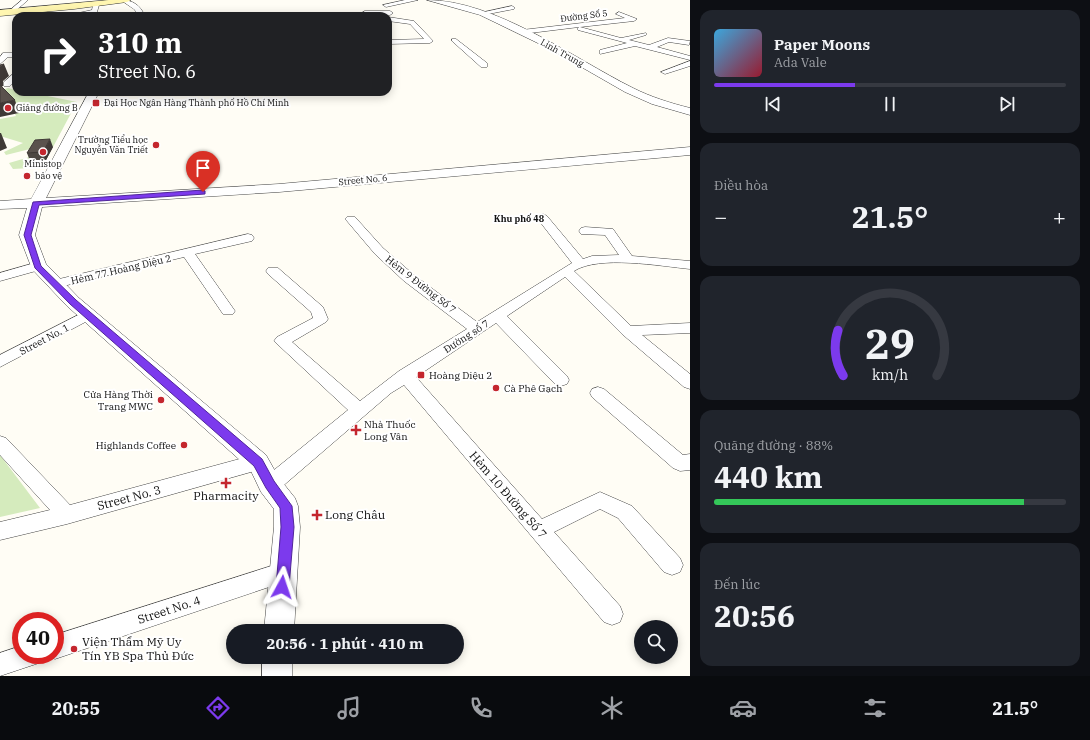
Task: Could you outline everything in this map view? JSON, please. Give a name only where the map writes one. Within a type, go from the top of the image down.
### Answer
[{"type":"main road","points":[[0,12],[96,5],[126,0]]},
{"type":"street","points":[[11,12],[25,0]]},
{"type":"street","points":[[126,0],[138,9],[139,12]]},
{"type":"street","points":[[391,12],[383,3],[415,0]]},
{"type":"street","name":"Linh Trung","points":[[431,0],[483,13],[575,59],[596,73],[629,90],[656,102],[690,112]]},
{"type":"street","points":[[90,12],[95,11],[96,5]]},
{"type":"street","points":[[483,13],[512,8]]},
{"type":"street","name":"Đường Số 5","points":[[522,32],[634,19],[619,14]]},
{"type":"street","points":[[392,17],[412,22],[430,41],[392,42]]},
{"type":"street","points":[[585,18],[597,24]]},
{"type":"street","points":[[574,26],[633,44],[690,58]]},
{"type":"street","points":[[620,40],[644,34]]},
{"type":"street","points":[[454,40],[484,65]]},
{"type":"street","points":[[648,48],[668,40],[689,44]]},
{"type":"street","points":[[603,52],[633,44]]},
{"type":"street","points":[[0,62],[6,55],[12,54]]},
{"type":"street","points":[[665,72],[690,63]]},
{"type":"street","points":[[0,66],[11,65]]},
{"type":"street","points":[[7,84],[12,80]]},
{"type":"street","points":[[92,96],[36,203],[27,235],[38,266],[88,315],[264,474],[286,506],[288,527],[280,624]]},
{"type":"street","name":"Street No. 6","points":[[0,205],[279,188],[690,151]]},
{"type":"street","points":[[543,218],[580,264]]},
{"type":"street","name":"Hẻm 9 Đường Số 7","points":[[351,219],[379,251],[409,278],[477,329]]},
{"type":"street","points":[[585,231],[609,232],[628,259]]},
{"type":"street","name":"Hẻm 77 Hoàng Diệu 2","points":[[55,284],[248,238]]},
{"type":"street","points":[[188,253],[228,311]]},
{"type":"street","name":"Đường số 7","points":[[264,474],[358,410],[405,375],[566,271],[580,264],[592,260],[628,259],[690,265]]},
{"type":"street","points":[[0,277],[38,266]]},
{"type":"street","points":[[273,271],[318,310],[321,318],[313,326],[282,341],[358,410]]},
{"type":"street","points":[[566,271],[627,331],[690,383]]},
{"type":"street","name":"Street No. 1","points":[[0,362],[88,315]]},
{"type":"street","points":[[497,315],[561,380]]},
{"type":"street","points":[[627,331],[690,328]]},
{"type":"street","name":"Hẻm 10 Đường Số 7","points":[[405,375],[612,614]]},
{"type":"street","points":[[598,393],[680,464],[690,462]]},
{"type":"street","points":[[0,444],[67,514]]},
{"type":"street","name":"Street No. 3","points":[[0,531],[67,514],[264,474]]},
{"type":"street","points":[[539,530],[600,500],[625,512],[672,565]]},
{"type":"street","name":"Street No. 4","points":[[64,644],[284,572]]},
{"type":"street","points":[[0,665],[12,661]]},
{"type":"street","points":[[277,664],[277,676]]},
{"type":"green space","points":[[8,88],[12,89],[12,96],[48,96],[77,102],[53,147],[38,147],[6,155],[4,152],[23,143],[0,136],[0,119],[16,116],[15,114],[21,112],[2,90]]},
{"type":"green space","points":[[33,156],[30,160],[35,160],[31,168],[13,169],[9,163]]},
{"type":"green space","points":[[0,455],[40,508],[0,517]]},
{"type":"building","points":[[0,85],[15,100],[0,103]]},
{"type":"building","points":[[50,139],[43,152],[27,153],[35,140]]},
{"type":"place","name":"Đại Học Ngân Hàng Thành phố Hồ Chí Minh","points":[[96,103]]},
{"type":"place","name":"Giảng đường B","points":[[8,108]]},
{"type":"place","name":"Trường Tiểu học Nguyễn Văn Triết","points":[[156,145]]},
{"type":"place","name":"Ministop","points":[[43,152]]},
{"type":"place","name":"bảo vệ","points":[[27,176]]},
{"type":"place","name":"Hoàng Diệu 2","points":[[421,375]]},
{"type":"place","name":"Cà Phê Gạch","points":[[496,388]]},
{"type":"place","name":"Cửa Hàng Thời Trang MWC","points":[[161,400]]},
{"type":"place","name":"Nhà Thuốc Long Vân","points":[[356,430]]},
{"type":"place","name":"Highlands Coffee","points":[[184,445]]},
{"type":"place","name":"Pharmacity","points":[[226,483]]},
{"type":"place","name":"Long Châu","points":[[317,515]]},
{"type":"place","name":"Viện Thẩm Mỹ Uy Tín YB Spa Thủ Đức","points":[[74,649]]},
{"type":"district","name":"Khu phố 48","points":[[519,219]]},
{"type":"route","points":[[203,192],[36,203],[27,235],[38,266],[73,302],[258,462],[270,485],[286,506],[288,527],[282,587]]}]
